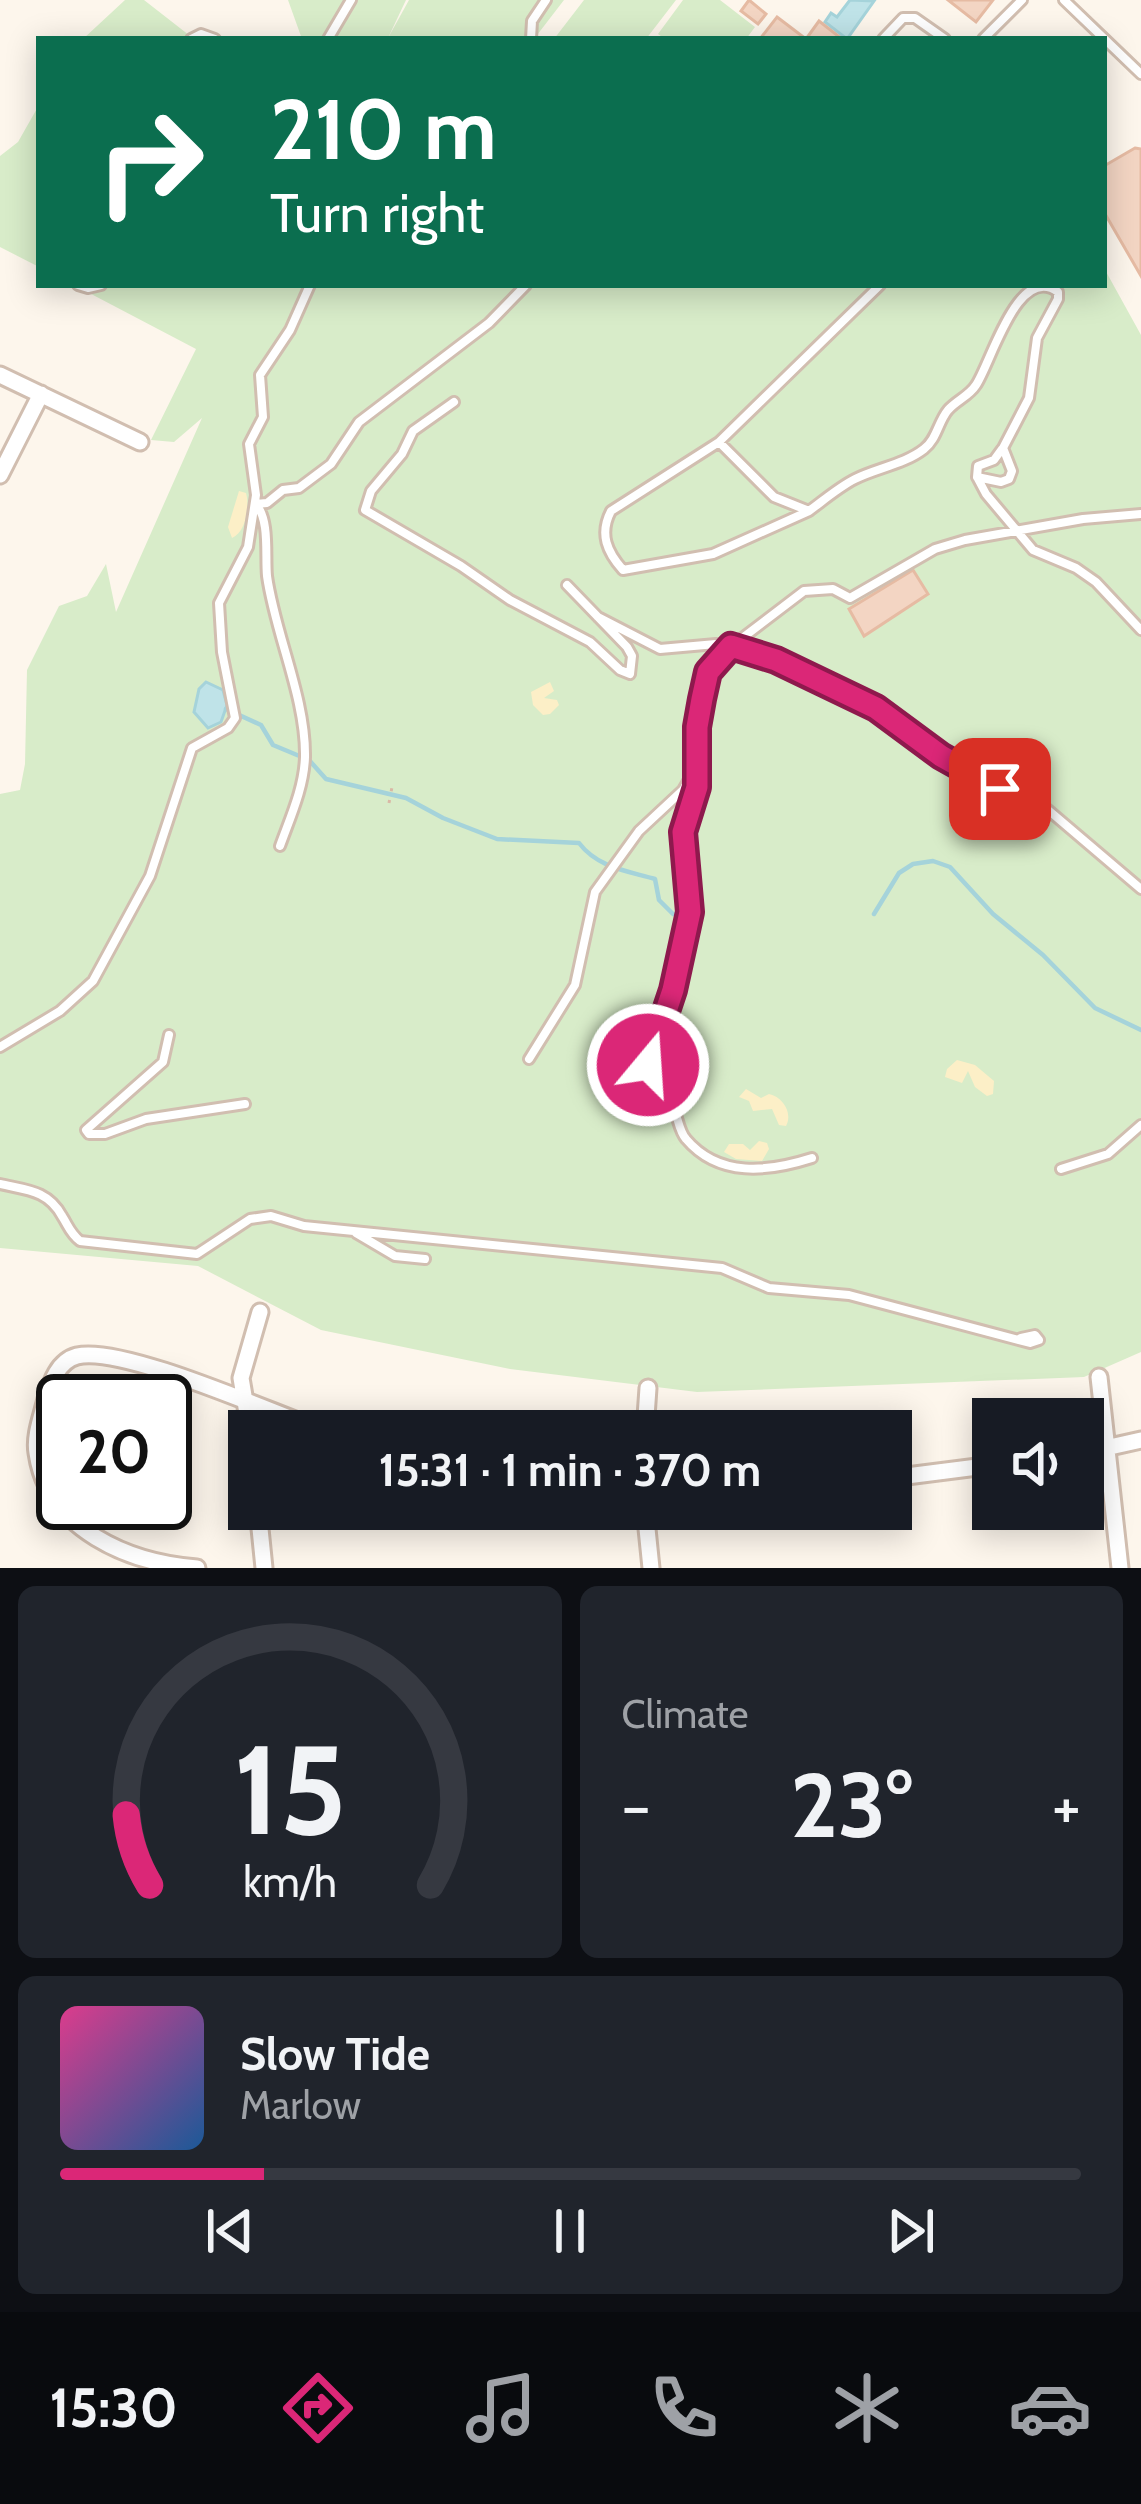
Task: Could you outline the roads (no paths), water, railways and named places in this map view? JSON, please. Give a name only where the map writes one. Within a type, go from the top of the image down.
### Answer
[{"type":"street","points":[[0,375],[140,442]]},
{"type":"street","points":[[0,475],[41,394]]},
{"type":"street","points":[[247,1410],[241,1378],[260,1312]]},
{"type":"street","points":[[197,1568],[134,1557],[90,1534],[61,1506],[45,1481],[37,1454],[50,1384],[71,1358],[96,1356],[273,1410]]},
{"type":"street","points":[[1099,1377],[1120,1568]]},
{"type":"street","points":[[646,1410],[648,1388]]},
{"type":"street","points":[[1106,1449],[1141,1440]]},
{"type":"street","points":[[912,1475],[972,1468]]},
{"type":"street","points":[[260,1530],[264,1568]]},
{"type":"street","points":[[647,1530],[651,1568]]},
{"type":"lane","points":[[330,36],[351,0]]},
{"type":"lane","points":[[531,36],[532,21],[545,0]]},
{"type":"lane","points":[[986,36],[1022,0]]},
{"type":"lane","points":[[1064,0],[1101,36]]},
{"type":"lane","points":[[886,36],[903,18],[914,18],[941,36]]},
{"type":"lane","points":[[1107,41],[1141,74]]},
{"type":"lane","points":[[0,1047],[60,1011],[93,981],[150,876],[192,748],[233,724],[219,603],[241,568],[256,505],[249,444],[262,417],[260,375],[290,330],[309,288]]},
{"type":"lane","points":[[256,505],[283,490],[299,488],[331,464],[359,422],[489,323],[523,288]]},
{"type":"lane","points":[[877,288],[718,442],[611,511],[605,540],[608,554],[623,570],[713,554],[809,511],[854,479],[920,453],[933,440],[950,407],[979,382],[995,342],[1034,288]]},
{"type":"lane","points":[[1053,288],[1058,299],[1036,338],[1029,398],[1003,448],[994,460],[978,466],[977,477],[986,494],[1043,557],[1076,568],[1096,582],[1141,629]]},
{"type":"lane","points":[[454,402],[413,431],[402,454],[371,491],[364,510],[510,600],[590,642],[630,674],[632,656],[567,584]]},
{"type":"lane","points":[[718,442],[774,497],[809,511]]},
{"type":"lane","points":[[977,477],[1009,479],[1012,471],[1003,448]]},
{"type":"lane","points":[[256,505],[264,518],[272,605],[291,671],[305,761],[280,846]]},
{"type":"lane","points":[[812,1158],[742,1170],[711,1158],[682,1134],[670,1101],[648,1072],[690,912],[683,832],[697,787],[697,727],[708,672],[731,646],[804,591],[833,589],[850,598],[935,549],[1082,519],[1141,514]]},
{"type":"lane","points":[[598,617],[660,650],[731,646],[776,660],[876,708],[941,756],[1047,809],[1141,889]]},
{"type":"lane","points":[[529,1059],[575,985],[595,892],[639,831],[683,790],[698,764]]},
{"type":"lane","points":[[169,1035],[163,1062],[86,1130],[89,1134],[105,1134],[146,1119],[245,1104]]},
{"type":"lane","points":[[1061,1168],[1108,1154],[1141,1125]]},
{"type":"lane","points":[[0,1184],[45,1194],[80,1240],[197,1254],[250,1219],[261,1217],[291,1224],[722,1268],[769,1288],[849,1295],[1021,1338]]},
{"type":"lane","points":[[346,1228],[395,1256],[425,1259]]},
{"type":"water","points":[[850,0],[874,1],[849,36],[825,22],[831,13],[837,17]]},
{"type":"water","points":[[206,682],[223,690],[227,705],[221,722],[208,728],[194,712],[199,689]]},
{"type":"waterway","points":[[226,709],[261,725],[273,745],[309,760],[326,779],[406,798],[497,839],[579,843],[604,863],[655,879],[659,900],[673,914]]},
{"type":"waterway","points":[[874,914],[899,873],[913,864],[933,861],[950,867],[993,914],[1043,955],[1095,1008],[1141,1030]]}]
